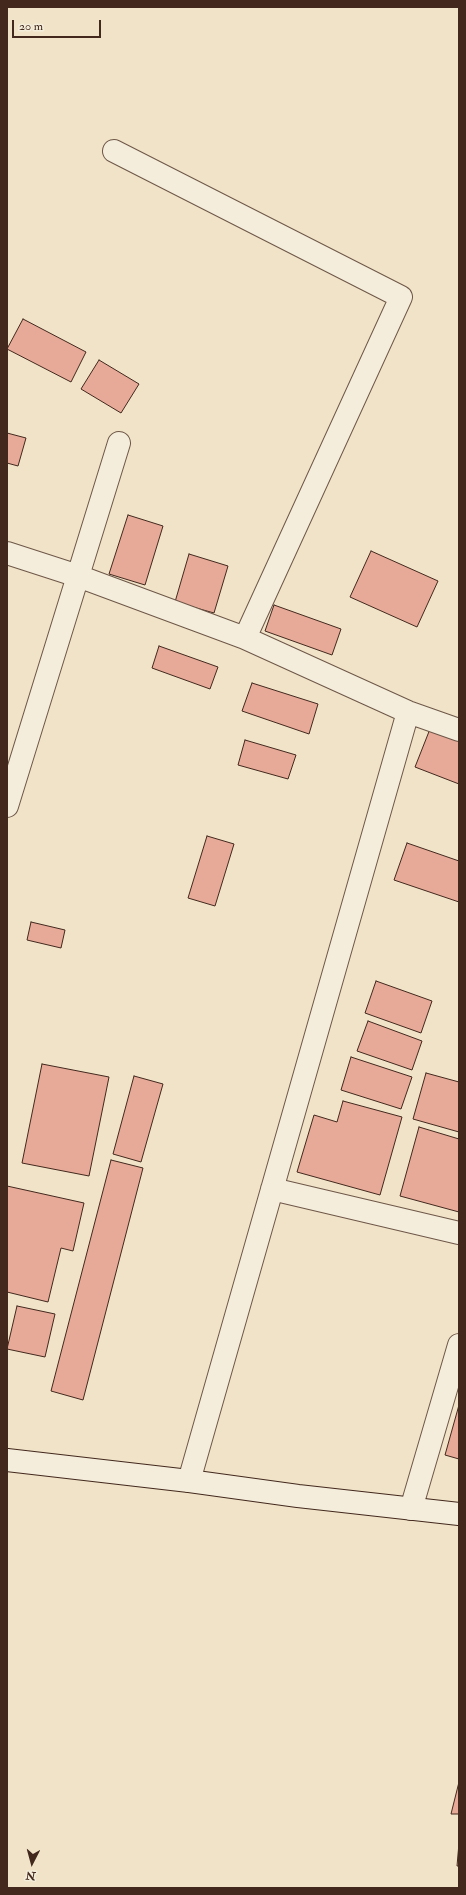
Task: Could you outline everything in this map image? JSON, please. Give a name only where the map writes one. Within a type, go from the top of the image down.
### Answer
[{"type":"street","points":[[114,151],[401,297],[245,638]]},
{"type":"street","points":[[7,806],[119,443]]},
{"type":"street","points":[[7,553],[78,576],[245,638],[408,712],[459,730]]},
{"type":"street","points":[[189,1482],[408,712]]},
{"type":"street","points":[[272,1189],[459,1233]]},
{"type":"street","points":[[411,1509],[459,1345]]},
{"type":"street","points":[[7,1460],[298,1496],[459,1514]]},
{"type":"building","points":[[23,319],[86,352],[71,382],[7,349]]},
{"type":"building","points":[[99,360],[139,384],[121,413],[81,389]]},
{"type":"building","points":[[7,433],[26,438],[18,466],[7,463]]},
{"type":"building","points":[[128,515],[163,526],[145,585],[109,574]]},
{"type":"building","points":[[371,551],[438,581],[417,627],[350,597]]},
{"type":"building","points":[[189,554],[228,566],[214,613],[175,602]]},
{"type":"building","points":[[274,605],[341,629],[332,655],[265,631]]},
{"type":"building","points":[[159,646],[218,667],[210,689],[152,668]]},
{"type":"building","points":[[252,683],[318,704],[309,734],[242,711]]},
{"type":"building","points":[[430,729],[459,740],[459,784],[415,767]]},
{"type":"building","points":[[245,740],[296,755],[288,779],[238,765]]},
{"type":"building","points":[[207,836],[234,844],[215,906],[188,898]]},
{"type":"building","points":[[407,843],[459,861],[459,902],[394,880]]},
{"type":"building","points":[[31,922],[65,930],[61,948],[27,940]]},
{"type":"building","points":[[376,981],[432,1001],[421,1033],[365,1013]]},
{"type":"building","points":[[368,1021],[422,1041],[412,1070],[357,1051]]},
{"type":"building","points":[[351,1057],[412,1077],[401,1109],[341,1090]]},
{"type":"building","points":[[42,1064],[109,1077],[89,1176],[22,1163]]},
{"type":"building","points":[[426,1073],[459,1082],[459,1132],[413,1119]]},
{"type":"building","points":[[134,1076],[163,1084],[141,1162],[113,1154]]},
{"type":"building","points":[[343,1101],[402,1117],[380,1195],[297,1172],[314,1115],[337,1122]]},
{"type":"building","points":[[419,1127],[459,1139],[459,1212],[400,1196]]},
{"type":"building","points":[[111,1160],[143,1168],[83,1400],[51,1391]]},
{"type":"building","points":[[7,1186],[84,1203],[73,1251],[61,1248],[48,1302],[7,1292]]},
{"type":"building","points":[[17,1306],[55,1314],[45,1357],[7,1349]]},
{"type":"building","points":[[459,1405],[459,1459],[445,1455]]},
{"type":"building","points":[[459,1782],[459,1814],[451,1814]]},
{"type":"building","points":[[459,1843],[459,1866],[457,1866]]}]
